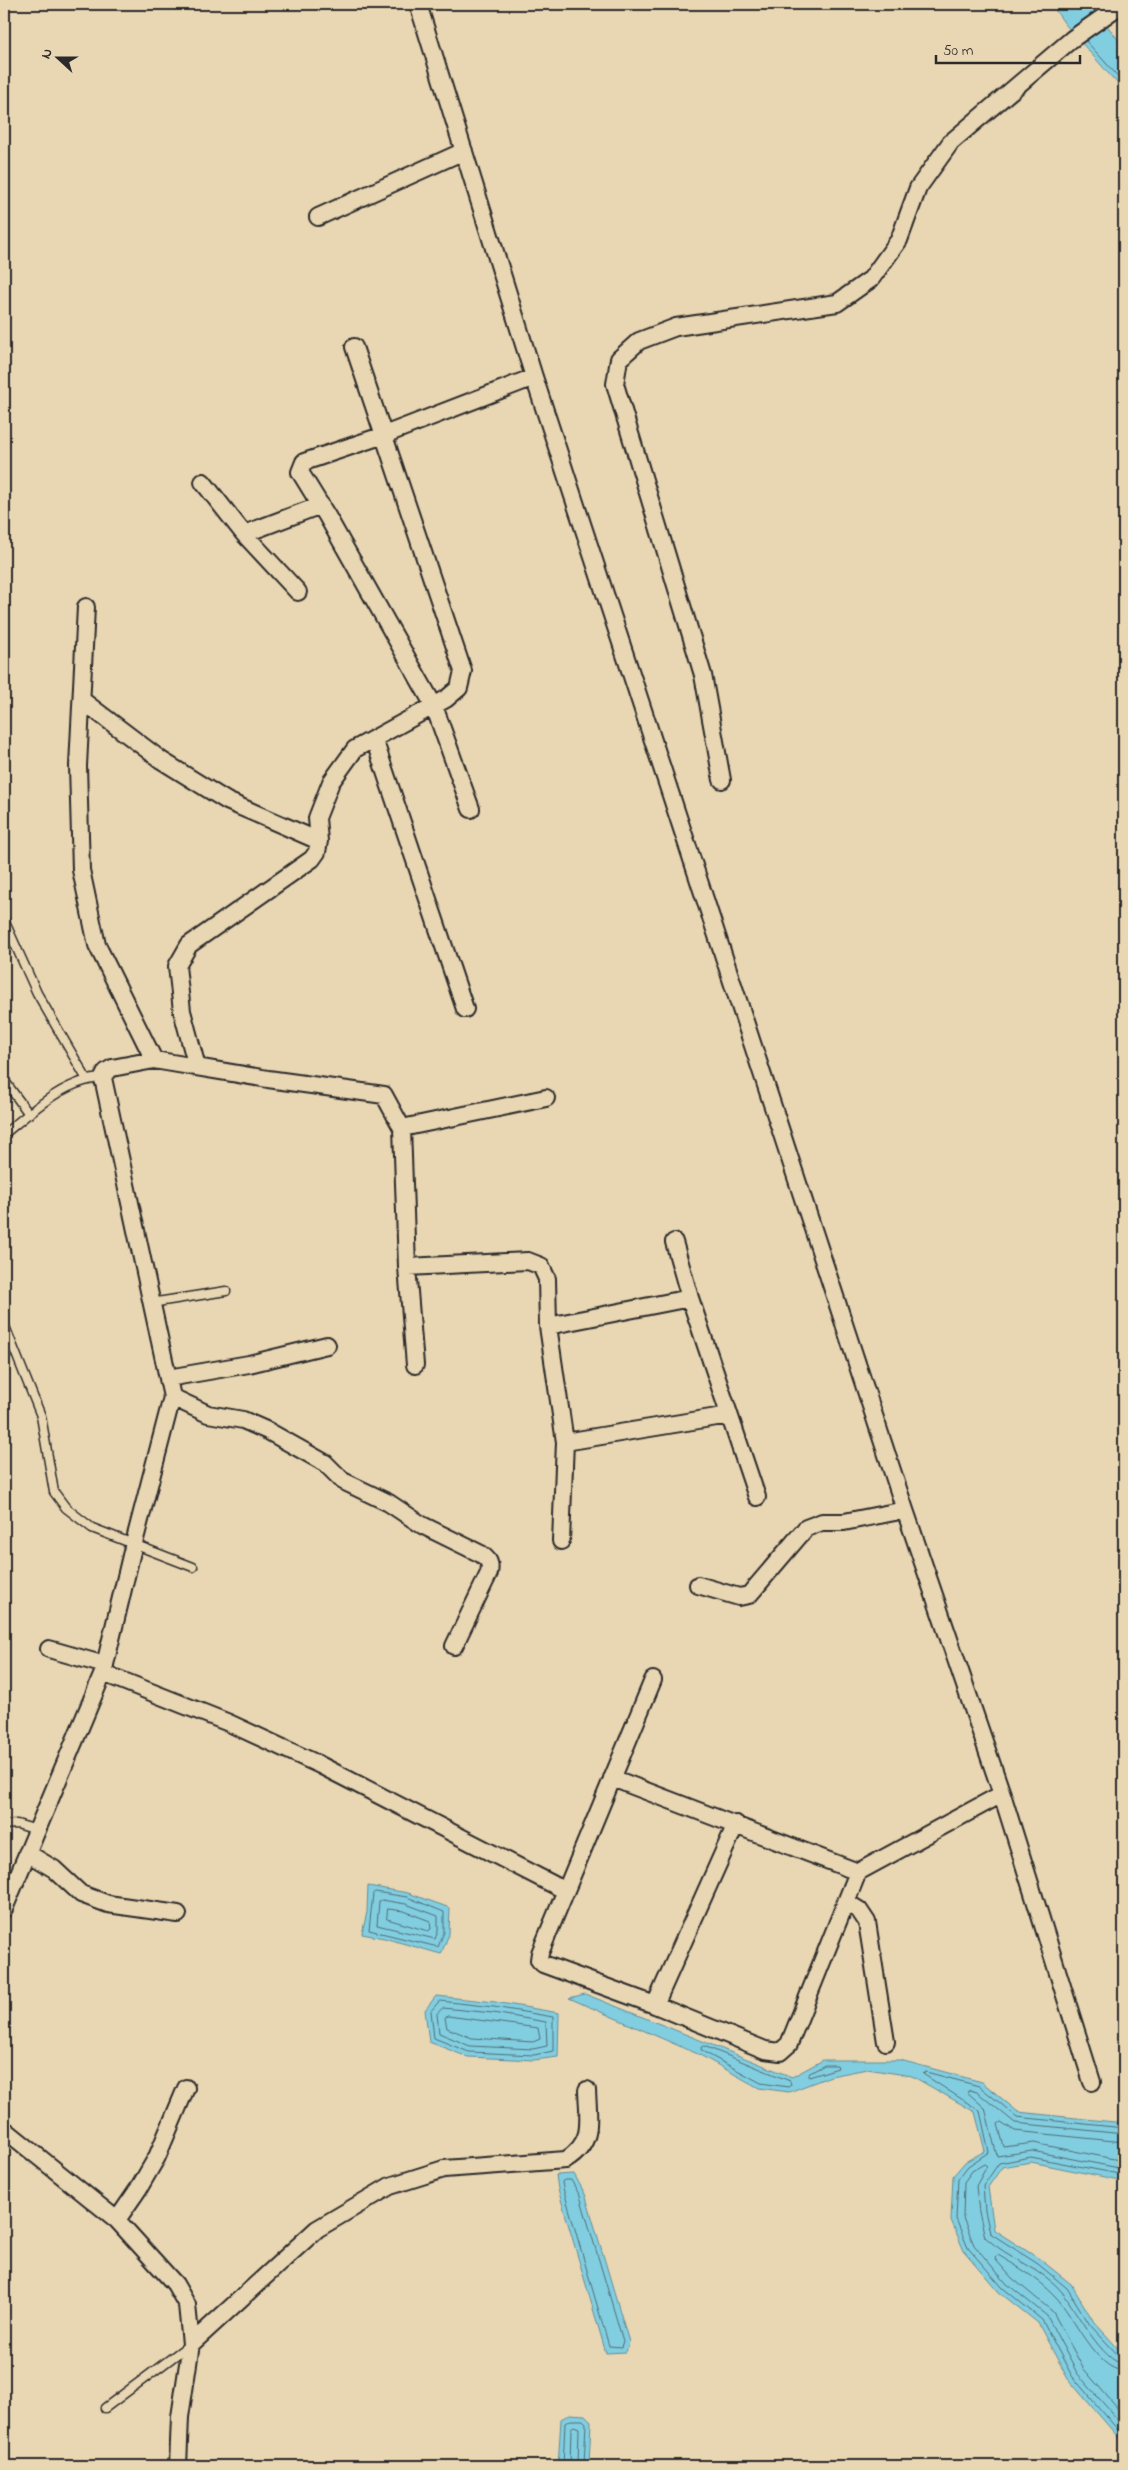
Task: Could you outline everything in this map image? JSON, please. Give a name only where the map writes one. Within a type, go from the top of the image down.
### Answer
[{"type":"street","points":[[418,4],[534,377],[905,1510],[1002,1794],[1092,2082]]},
{"type":"street","points":[[722,780],[703,675],[615,384],[619,360],[639,341],[676,327],[837,303],[871,279],[899,240],[918,188],[951,142],[1076,37],[1122,4]]},
{"type":"street","points":[[318,217],[464,151]]},
{"type":"street","points":[[197,1067],[182,1011],[177,966],[189,945],[312,859],[317,852],[319,842],[317,818],[331,782],[355,749],[446,699],[459,688],[462,671],[354,347]]},
{"type":"street","points":[[471,809],[434,706],[300,472],[304,462],[384,435],[534,377]]},
{"type":"street","points":[[203,482],[244,534],[298,592]]},
{"type":"street","points":[[244,534],[321,506]]},
{"type":"street","points":[[86,607],[83,701],[78,766],[81,870],[97,945],[154,1060]]},
{"type":"street","points":[[83,701],[161,760],[227,801],[319,842]]},
{"type":"street","points":[[374,739],[465,1009]]},
{"type":"street","points":[[4,1909],[9,1880],[27,1853],[104,1669],[172,1397],[104,1078],[112,1068],[154,1060],[345,1090],[384,1094],[402,1128],[407,1267],[415,1365]]},
{"type":"street","points":[[402,1128],[546,1098]]},
{"type":"street","points":[[674,1242],[690,1298],[757,1497]]},
{"type":"street","points":[[407,1267],[528,1261],[541,1266],[547,1279],[548,1326],[565,1442],[561,1542]]},
{"type":"street","points":[[548,1326],[690,1298]]},
{"type":"street","points":[[168,1378],[249,1364],[327,1345]]},
{"type":"street","points":[[172,1397],[208,1414],[243,1420],[268,1431],[325,1463],[343,1481],[389,1503],[422,1525],[481,1554],[489,1560],[491,1565],[489,1572],[454,1646]]},
{"type":"street","points":[[565,1442],[729,1415]]},
{"type":"street","points":[[698,1585],[739,1597],[749,1596],[806,1528],[822,1522],[844,1522],[905,1510]]},
{"type":"street","points":[[49,1649],[104,1669],[320,1764],[564,1890]]},
{"type":"street","points":[[654,1680],[564,1890],[539,1960],[543,1964],[655,2005],[765,2050],[780,2052],[790,2044],[858,1872],[1002,1794]]},
{"type":"street","points":[[612,1778],[858,1872]]},
{"type":"street","points":[[655,2005],[736,1824]]},
{"type":"street","points":[[27,1853],[54,1869],[81,1894],[108,1904],[178,1914]]},
{"type":"street","points":[[846,1902],[859,1910],[867,1922],[886,2042]]},
{"type":"street","points":[[117,2220],[157,2157],[186,2088]]},
{"type":"street","points":[[191,2344],[316,2229],[390,2186],[444,2169],[566,2160],[572,2157],[585,2143],[588,2129],[587,2090]]},
{"type":"street","points":[[4,2129],[117,2220],[176,2284],[186,2305],[191,2344],[180,2417],[178,2466]]},
{"type":"lane","points":[[4,920],[18,956],[37,993],[86,1078]]},
{"type":"lane","points":[[4,1134],[29,1114],[86,1078],[104,1078]]},
{"type":"lane","points":[[4,1080],[29,1114]]},
{"type":"lane","points":[[151,1303],[226,1290]]},
{"type":"lane","points":[[4,1324],[41,1416],[54,1492],[66,1508],[92,1528],[193,1567]]},
{"type":"lane","points":[[4,1825],[17,1824],[37,1830]]},
{"type":"lane","points":[[105,2408],[191,2344]]},
{"type":"water","points":[[1051,4],[1090,4],[1124,47],[1124,91],[1065,24]]},
{"type":"water","points":[[368,1886],[408,1893],[450,1908],[449,1934],[441,1954],[384,1938],[362,1934],[367,1912]]},
{"type":"water","points":[[585,1994],[792,2077],[823,2060],[900,2060],[982,2082],[1018,2112],[1124,2123],[1124,2181],[1031,2162],[1002,2167],[988,2187],[994,2230],[1041,2260],[1071,2284],[1094,2322],[1124,2355],[1124,2444],[1068,2379],[1038,2323],[999,2292],[964,2251],[951,2220],[953,2176],[965,2162],[985,2151],[975,2112],[912,2076],[867,2069],[831,2076],[789,2092],[759,2088],[700,2055],[569,1998]]},
{"type":"water","points":[[436,1996],[495,2002],[559,2013],[558,2057],[534,2060],[468,2057],[429,2042],[425,2010]]},
{"type":"water","points":[[574,2174],[585,2194],[629,2342],[626,2352],[606,2353],[558,2189],[556,2175]]},
{"type":"water","points":[[570,2414],[585,2415],[591,2421],[589,2466],[558,2466],[561,2419]]}]
